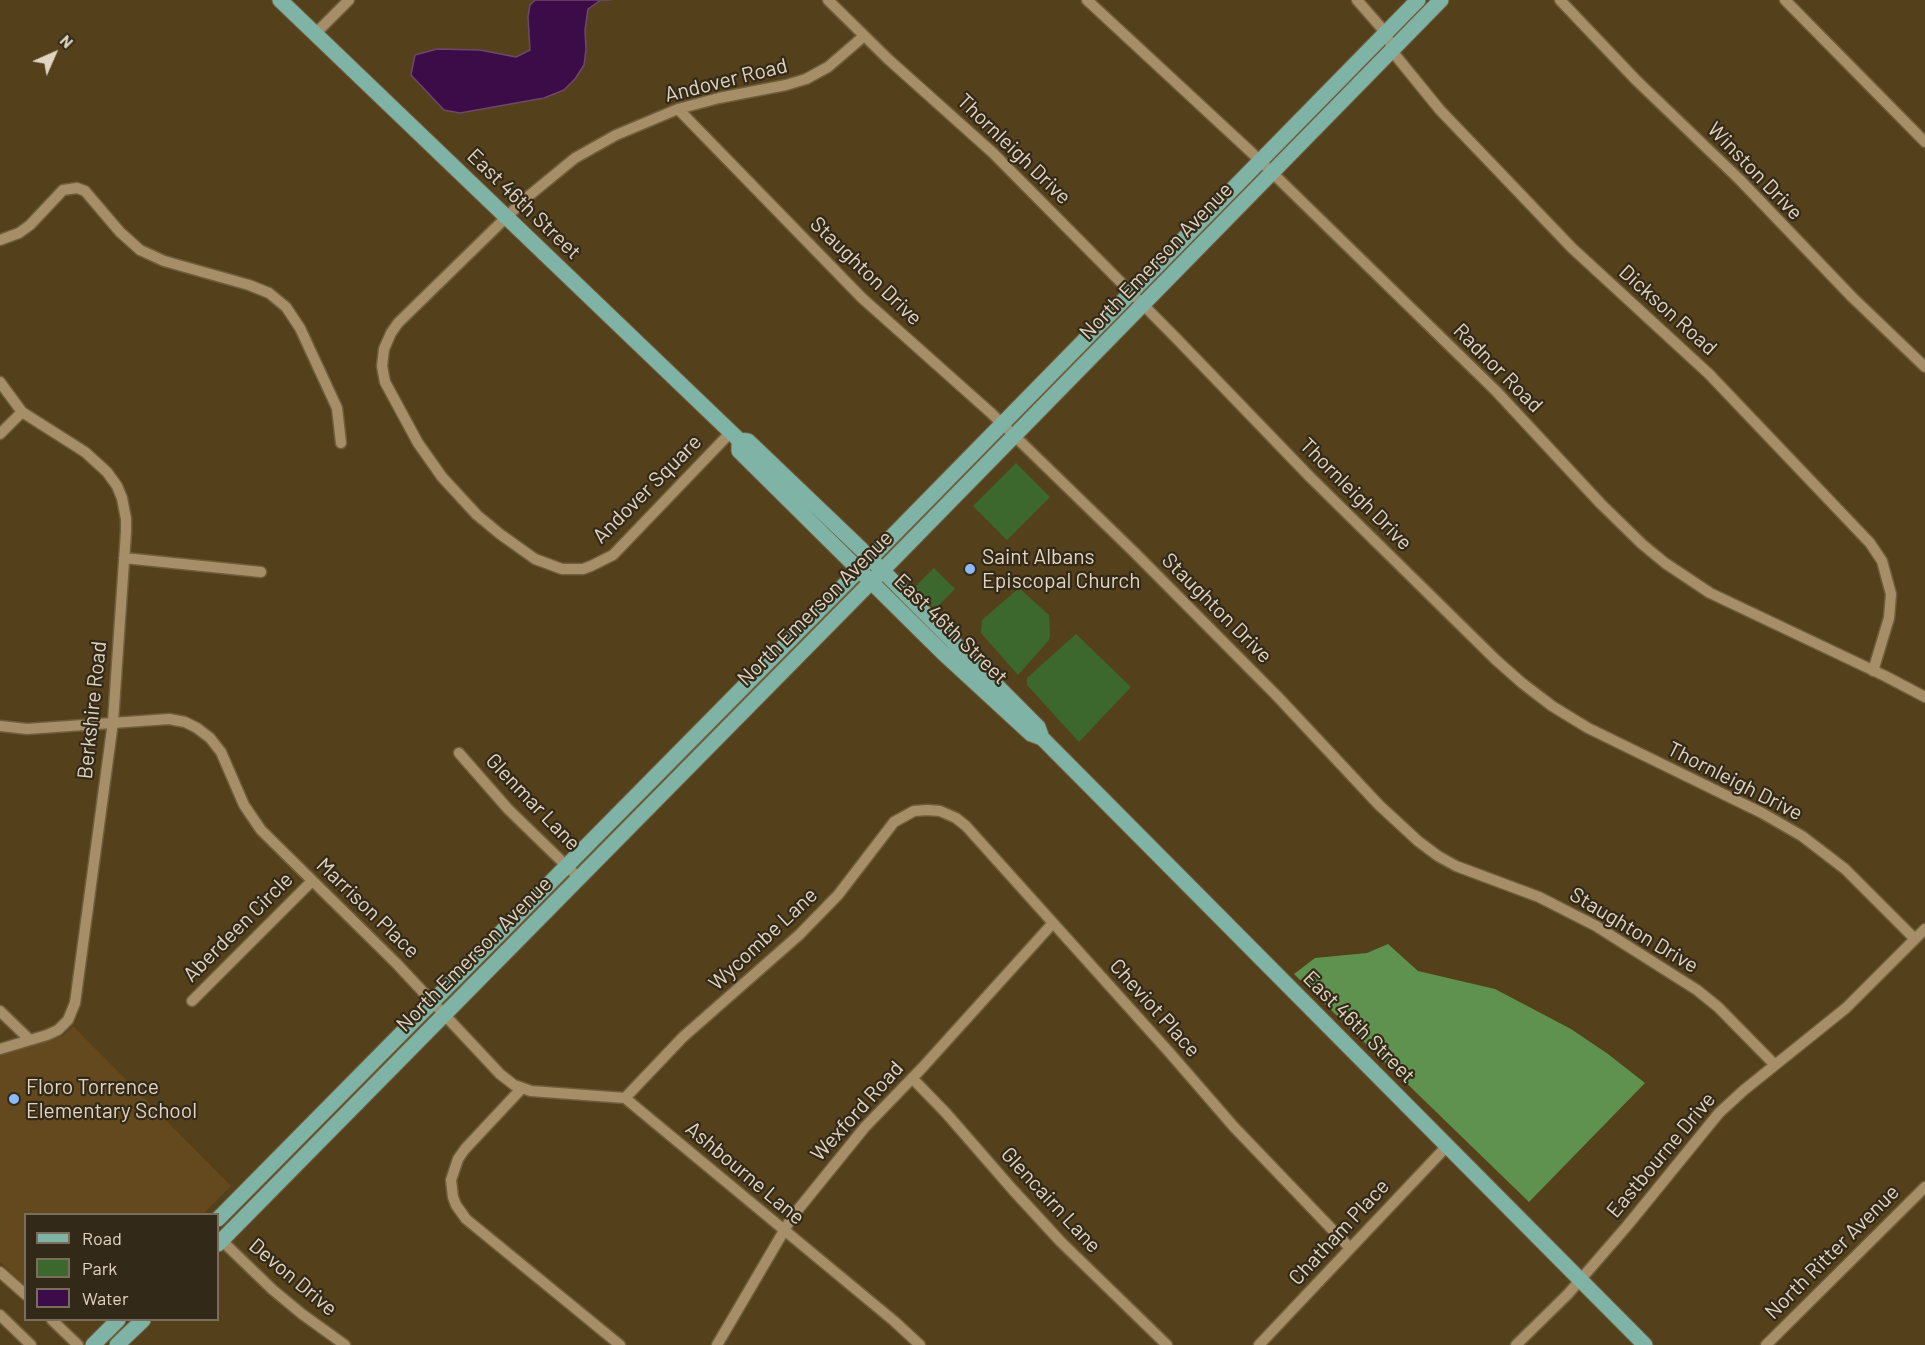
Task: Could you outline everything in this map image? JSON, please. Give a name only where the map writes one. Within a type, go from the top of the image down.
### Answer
[{"type":"main road","name":"East 46th Street","points":[[280,0],[735,436],[748,441],[870,558],[877,576]]},
{"type":"main road","name":"North Emerson Avenue","points":[[219,1218],[1418,0]]},
{"type":"main road","name":"North Emerson Avenue","points":[[219,1240],[877,576],[1441,0]]},
{"type":"main road","name":"East 46th Street","points":[[735,436],[739,451],[859,570],[877,576],[1038,727],[1042,738],[1645,1345]]},
{"type":"main road","points":[[93,1345],[117,1321]]},
{"type":"main road","points":[[117,1345],[142,1321]]},
{"type":"street","points":[[315,34],[349,0]]},
{"type":"street","name":"Thornleigh Drive","points":[[828,0],[864,36],[993,153],[1310,477],[1496,660],[1527,687],[1588,728],[1762,813],[1802,836],[1845,869],[1915,939]]},
{"type":"street","name":"Radnor Road","points":[[1087,0],[1260,161],[1496,391],[1600,504],[1642,544],[1665,563],[1710,593],[1925,697]]},
{"type":"street","name":"Dickson Road","points":[[1357,0],[1385,32],[1392,50],[1416,83],[1440,110],[1572,248],[1709,374],[1870,543],[1882,561],[1891,594],[1889,617],[1874,671]]},
{"type":"street","name":"Winston Drive","points":[[1560,0],[1636,81],[1740,180],[1843,288],[1925,367]]},
{"type":"street","points":[[1785,0],[1925,142]]},
{"type":"street","name":"Andover Road","points":[[507,217],[544,182],[586,152],[627,130],[678,110],[719,98],[806,79],[828,67],[864,36]]},
{"type":"street","name":"Staughton Drive","points":[[678,110],[862,298],[1002,424],[1172,589],[1379,805],[1418,841],[1456,866],[1539,897],[1578,915],[1605,931],[1706,997],[1775,1065]]},
{"type":"street","points":[[0,240],[15,235],[30,225],[63,190],[77,188],[85,191],[120,232],[140,250],[164,261],[249,285],[269,293],[286,307],[300,328],[337,408],[341,443]]},
{"type":"street","name":"Andover Square","points":[[507,217],[398,323],[389,337],[383,357],[385,382],[418,444],[447,484],[477,515],[513,544],[546,564],[570,570],[595,565],[616,552],[735,436]]},
{"type":"street","name":"Berkshire Road","points":[[0,382],[22,412],[95,459],[112,479],[124,506],[126,532],[113,722],[75,1003],[68,1020],[58,1030],[0,1049]]},
{"type":"street","points":[[0,434],[22,412]]},
{"type":"street","points":[[124,558],[261,572]]},
{"type":"street","name":"Marrison Place","points":[[0,726],[27,729],[113,722],[177,720],[207,735],[221,752],[236,789],[261,831],[396,963],[498,1072],[509,1082],[522,1088]]},
{"type":"street","name":"Glenmar Lane","points":[[459,753],[508,808],[579,878]]},
{"type":"street","name":"Cheviot Place","points":[[923,810],[944,812],[963,824],[1234,1126],[1350,1248]]},
{"type":"street","name":"Wycombe Lane","points":[[625,1098],[683,1037],[800,935],[838,895],[894,822],[909,813],[923,810]]},
{"type":"street","name":"Aberdeen Circle","points":[[192,1001],[312,881]]},
{"type":"street","name":"Wexford Road","points":[[717,1345],[792,1217],[856,1137],[1053,923]]},
{"type":"street","name":"Eastbourne Drive","points":[[1516,1345],[1580,1279],[1638,1214],[1719,1113],[1846,1008],[1925,929]]},
{"type":"street","points":[[0,1011],[30,1040]]},
{"type":"street","name":"Glencairn Lane","points":[[912,1078],[1061,1242],[1167,1345]]},
{"type":"street","points":[[620,1345],[466,1219],[453,1197],[451,1180],[458,1159],[465,1149],[522,1088],[538,1092],[625,1098]]},
{"type":"street","name":"Ashbourne Lane","points":[[625,1098],[920,1345]]},
{"type":"street","name":"Chatham Place","points":[[1259,1345],[1447,1146]]},
{"type":"street","name":"North Ritter Avenue","points":[[1766,1345],[1925,1187]]},
{"type":"street","name":"Devon Drive","points":[[219,1240],[273,1290],[345,1345]]},
{"type":"street","points":[[0,1272],[24,1292]]},
{"type":"street","points":[[0,1314],[31,1345]]},
{"type":"street","points":[[53,1321],[78,1345]]},
{"type":"shaded area","points":[[73,1026],[231,1186],[204,1213],[24,1213],[24,1285],[0,1262],[0,1055],[63,1036]]},
{"type":"green space","points":[[1016,463],[1050,497],[1007,540],[973,506]]},
{"type":"green space","points":[[934,568],[955,589],[935,609],[914,588]]},
{"type":"green space","points":[[1019,588],[1049,615],[1050,635],[1049,640],[1018,675],[981,633],[982,620]]},
{"type":"green space","points":[[1076,634],[1131,687],[1079,742],[1027,685],[1027,678]]},
{"type":"green space","points":[[1388,944],[1418,971],[1495,989],[1571,1029],[1645,1083],[1529,1202],[1294,974],[1315,958],[1367,953]]},
{"type":"water","points":[[535,0],[601,0],[588,9],[584,65],[564,90],[544,98],[460,113],[444,110],[411,75],[415,55],[437,49],[480,50],[516,57],[530,50],[528,17],[530,5]]},
{"type":"place","name":"Saint Albans Episcopal Church","points":[[970,569]]},
{"type":"place","name":"Floro Torrence Elementary School","points":[[14,1099]]}]
